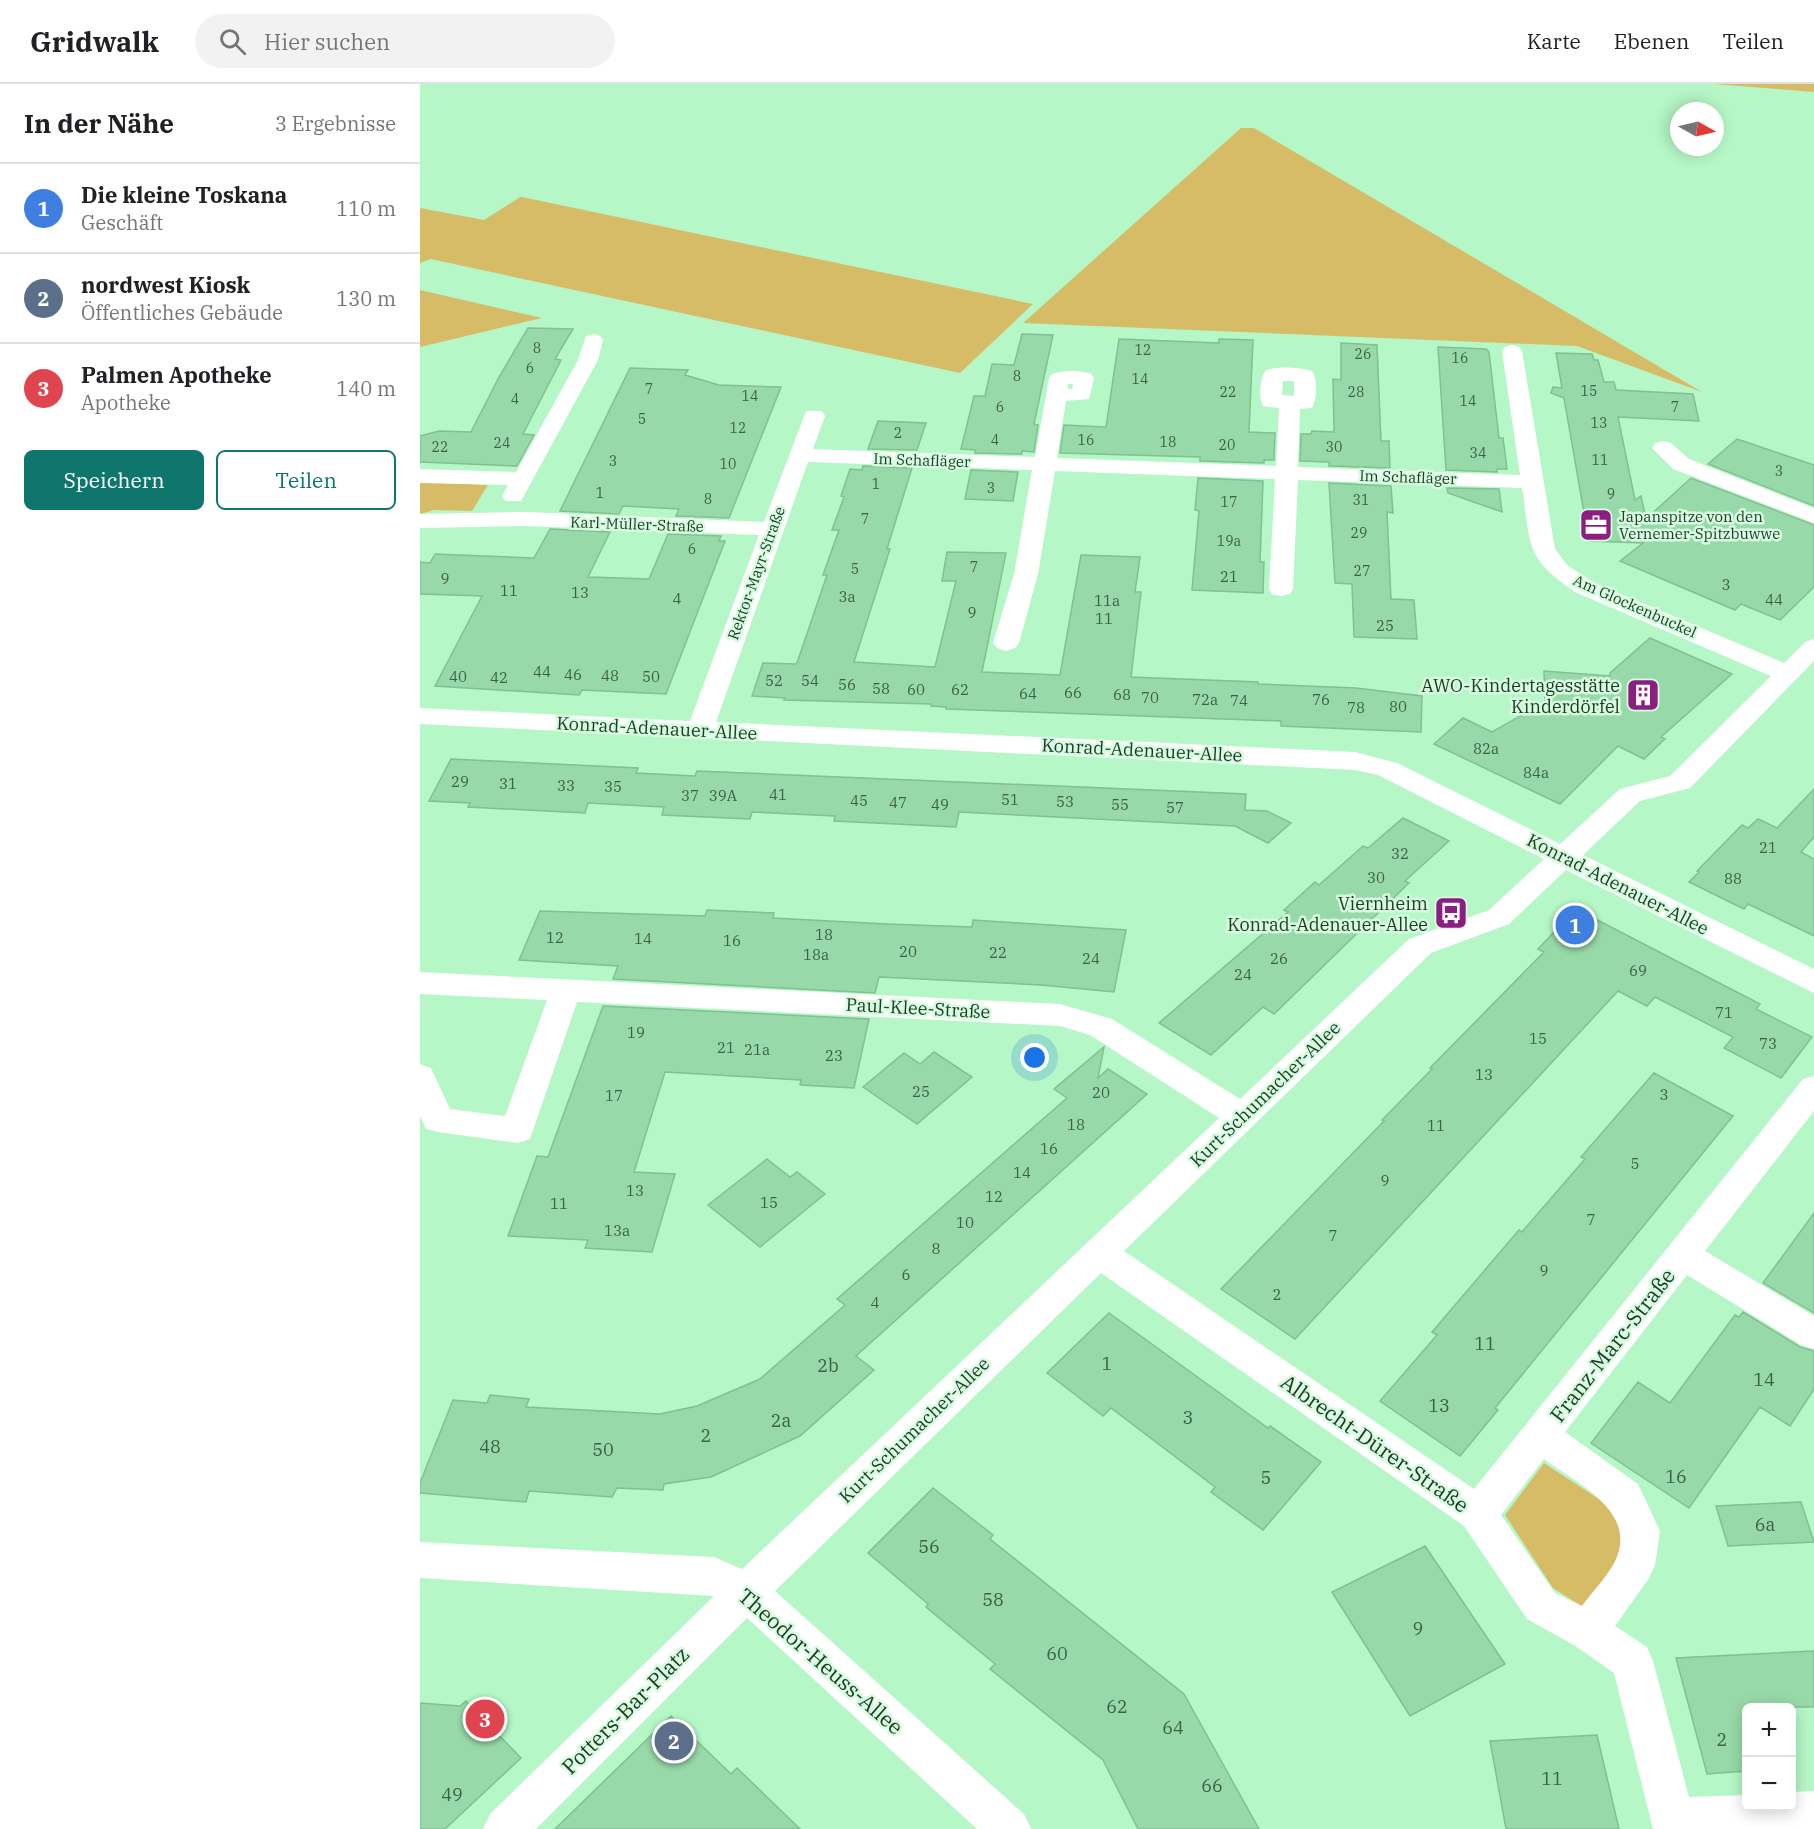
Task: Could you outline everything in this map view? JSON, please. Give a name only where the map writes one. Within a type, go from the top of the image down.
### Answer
[{"type":"street","points":[[504,519],[523,479],[588,360],[593,340]]},
{"type":"street","name":"Am Glockenbuckel","points":[[1512,351],[1530,482],[1543,550],[1560,571],[1586,588],[1788,673]]},
{"type":"street","points":[[1006,643],[1026,574],[1057,395]]},
{"type":"street","points":[[1281,589],[1290,402]]},
{"type":"street","name":"Rektor-Mayr-Straße","points":[[700,730],[771,529],[814,416]]},
{"type":"street","points":[[1663,448],[1681,464],[1814,516]]},
{"type":"street","name":"Im Schafläger","points":[[799,455],[1530,482]]},
{"type":"street","points":[[420,476],[523,479]]},
{"type":"street","name":"Karl-Müller-Straße","points":[[420,521],[504,519],[771,529]]},
{"type":"street","name":"Kurt-Schumacher-Allee","points":[[746,1591],[1420,946],[1498,917],[1630,795],[1680,782],[1814,647]]},
{"type":"street","name":"Konrad-Adenauer-Allee","points":[[420,716],[1355,761],[1387,769],[1814,982]]},
{"type":"street","name":"Paul-Klee-Straße","points":[[420,983],[1060,1015],[1101,1027],[1242,1116]]},
{"type":"street","points":[[420,1076],[438,1120],[518,1130],[524,1103],[566,990]]},
{"type":"street","name":"Franz-Marc-Straße","points":[[1478,1514],[1814,1088]]},
{"type":"street","name":"Albrecht-Dürer-Straße","points":[[1098,1252],[1478,1514],[1541,1606],[1588,1632],[1632,1661],[1674,1825]]},
{"type":"street","name":"Franz-Marc-Straße","points":[[1683,1255],[1814,1334]]},
{"type":"street","name":"Franz-Marc-Straße","points":[[1541,1436],[1624,1496],[1641,1531],[1635,1565],[1588,1632]]},
{"type":"street","name":"Theodor-Heuss-Allee","points":[[420,1560],[714,1576],[746,1591],[1009,1829]]},
{"type":"street","name":"Potters-Bar-Platz","points":[[505,1829],[746,1591]]},
{"type":"street","points":[[1674,1825],[1814,1813]]},
{"type":"shaded area","points":[[1714,84],[1814,84],[1814,92]]},
{"type":"shaded area","points":[[1241,128],[1254,128],[1702,392],[1577,346],[1023,323]]},
{"type":"shaded area","points":[[520,197],[1033,304],[960,373],[431,259],[420,263],[420,208],[484,220]]},
{"type":"shaded area","points":[[420,290],[542,318],[420,347]]},
{"type":"shaded area","points":[[420,482],[488,485],[472,511],[434,510],[420,514]]},
{"type":"shaded area","points":[[1544,1463],[1614,1509],[1627,1552],[1589,1611],[1553,1588],[1505,1515]]},
{"type":"building","points":[[528,328],[573,329],[555,359],[561,360],[523,434],[534,435],[517,466],[420,462],[420,436],[439,431],[471,432],[499,377]]},
{"type":"building","points":[[1022,334],[1053,335],[1034,424],[1038,425],[1034,452],[975,453],[976,450],[961,449],[974,396],[985,396],[992,364],[1014,365]]},
{"type":"building","points":[[1119,339],[1219,343],[1219,339],[1253,340],[1249,432],[1275,433],[1274,460],[1264,460],[1264,463],[1200,461],[1200,457],[1060,453],[1064,425],[1106,427]]},
{"type":"building","points":[[1341,343],[1377,345],[1381,441],[1389,441],[1390,468],[1329,466],[1329,462],[1300,461],[1301,434],[1311,434],[1312,431],[1334,432],[1333,379],[1341,380]]},
{"type":"building","points":[[1438,347],[1486,349],[1489,352],[1499,438],[1503,438],[1507,469],[1497,469],[1497,472],[1446,470]]},
{"type":"building","points":[[1556,353],[1592,354],[1594,360],[1598,360],[1604,382],[1614,382],[1616,390],[1693,394],[1699,421],[1618,417],[1635,500],[1641,496],[1646,519],[1691,478],[1814,525],[1814,587],[1780,620],[1741,604],[1735,610],[1620,561],[1643,543],[1589,541],[1564,398],[1551,393],[1553,387],[1562,388]]},
{"type":"building","points":[[630,368],[688,370],[685,375],[719,385],[781,387],[729,518],[676,516],[679,509],[623,506],[619,514],[560,511]]},
{"type":"building","points":[[878,421],[926,423],[917,450],[868,449]]},
{"type":"building","points":[[1737,439],[1814,465],[1814,506],[1708,464]]},
{"type":"building","points":[[863,466],[912,468],[887,549],[890,549],[854,662],[935,667],[956,581],[942,581],[947,552],[1006,553],[982,672],[1060,675],[1081,555],[1140,557],[1135,592],[1141,592],[1131,677],[1356,688],[1422,696],[1421,732],[1281,726],[1281,721],[946,709],[946,707],[931,706],[931,704],[784,700],[785,698],[752,696],[763,663],[796,664],[798,660],[827,575],[823,575],[839,530],[832,530],[844,497],[841,496],[850,469],[862,470]]},
{"type":"building","points":[[971,470],[1018,472],[1013,501],[965,499]]},
{"type":"building","points":[[1198,478],[1263,481],[1260,562],[1264,562],[1263,593],[1192,590],[1199,511],[1195,510]]},
{"type":"building","points":[[1329,483],[1391,486],[1393,513],[1387,512],[1391,599],[1414,600],[1417,639],[1354,637],[1352,584],[1335,583]]},
{"type":"building","points":[[1447,488],[1499,489],[1502,512],[1448,493]]},
{"type":"building","points":[[550,529],[610,532],[588,577],[649,579],[668,534],[721,536],[719,541],[725,541],[666,694],[582,690],[579,695],[435,686],[482,596],[420,594],[420,562],[430,563],[435,554],[534,558]]},
{"type":"building","points":[[1650,638],[1732,674],[1661,737],[1665,739],[1644,759],[1618,746],[1560,804],[1434,744],[1463,718],[1492,732],[1545,702],[1544,671],[1610,676],[1610,673]]},
{"type":"building","points":[[451,759],[638,768],[636,773],[695,776],[697,771],[1246,794],[1245,810],[1267,811],[1291,823],[1268,843],[1235,826],[959,812],[956,827],[834,821],[835,816],[752,812],[750,819],[662,815],[664,807],[588,803],[585,813],[468,807],[470,803],[429,801]]},
{"type":"building","points":[[1814,789],[1814,837],[1801,852],[1814,859],[1814,936],[1748,904],[1744,909],[1689,882],[1742,825],[1748,828],[1758,819],[1777,828]]},
{"type":"building","points":[[1403,818],[1449,841],[1405,881],[1409,883],[1274,1014],[1263,1007],[1211,1055],[1159,1023],[1288,912],[1284,910],[1315,882],[1319,885],[1363,846],[1368,848]]},
{"type":"building","points":[[1576,909],[1760,1004],[1756,1009],[1812,1037],[1781,1078],[1724,1048],[1733,1037],[1655,997],[1647,1006],[1618,991],[1295,1339],[1221,1289],[1384,1121],[1382,1120],[1432,1069],[1430,1068],[1544,952],[1538,949]]},
{"type":"building","points":[[707,910],[774,913],[773,918],[887,924],[972,927],[973,920],[1126,930],[1114,992],[1041,985],[879,977],[875,993],[613,979],[618,966],[519,960],[540,911],[705,916]]},
{"type":"building","points":[[603,1006],[869,1019],[854,1088],[800,1085],[801,1080],[665,1072],[634,1172],[675,1174],[652,1252],[585,1248],[588,1240],[508,1236],[537,1156],[548,1157]]},
{"type":"building","points":[[1104,1047],[1098,1078],[1108,1069],[1147,1094],[856,1356],[874,1370],[800,1436],[711,1477],[664,1484],[663,1490],[617,1488],[612,1497],[529,1491],[526,1502],[420,1493],[420,1483],[453,1400],[487,1403],[490,1395],[529,1399],[526,1407],[660,1414],[697,1406],[760,1379],[845,1305],[837,1299],[1067,1098],[1054,1089]]},
{"type":"building","points":[[934,1052],[972,1077],[917,1124],[863,1087],[904,1053],[920,1064]]},
{"type":"building","points":[[1654,1073],[1733,1116],[1495,1408],[1498,1410],[1460,1456],[1380,1401],[1437,1335],[1432,1332],[1519,1230],[1522,1232],[1585,1159],[1581,1157]]},
{"type":"building","points":[[767,1159],[790,1177],[797,1172],[825,1194],[760,1247],[708,1205]]},
{"type":"building","points":[[1814,1213],[1814,1313],[1763,1283]]},
{"type":"building","points":[[1743,1312],[1800,1347],[1814,1351],[1814,1389],[1790,1426],[1760,1407],[1689,1508],[1591,1443],[1638,1382],[1670,1403],[1735,1315],[1739,1317]]},
{"type":"building","points":[[1109,1313],[1268,1428],[1270,1426],[1321,1462],[1263,1530],[1211,1492],[1215,1487],[1111,1408],[1103,1416],[1047,1373]]},
{"type":"building","points":[[933,1488],[993,1535],[990,1539],[1184,1694],[1259,1829],[1138,1829],[1103,1760],[990,1669],[995,1664],[926,1607],[928,1604],[868,1553]]},
{"type":"building","points":[[1801,1502],[1814,1542],[1728,1546],[1716,1506]]},
{"type":"building","points":[[1425,1546],[1505,1664],[1410,1716],[1332,1592]]},
{"type":"building","points":[[1814,1651],[1814,1707],[1796,1707],[1796,1703],[1742,1703],[1742,1771],[1707,1774],[1676,1658]]},
{"type":"building","points":[[466,1701],[521,1758],[445,1829],[420,1829],[420,1703],[460,1706]]},
{"type":"building","points":[[671,1716],[731,1774],[737,1768],[800,1829],[555,1829]]},
{"type":"building","points":[[1597,1735],[1619,1829],[1506,1829],[1490,1741]]},
{"type":"place","name":"Japanspitze von den Vernemer-Spitzbuwwe","points":[[1596,525]]},
{"type":"place","name":"AWO-Kindertagesstätte Kinderdörfel","points":[[1643,695]]},
{"type":"place","name":"Viernheim Konrad-Adenauer-Allee","points":[[1451,913]]},
{"type":"place","name":"Die kleine Toskana","points":[[1575,925]]},
{"type":"place","name":"Palmen Apotheke","points":[[485,1719]]},
{"type":"place","name":"nordwest Kiosk","points":[[674,1741]]}]
